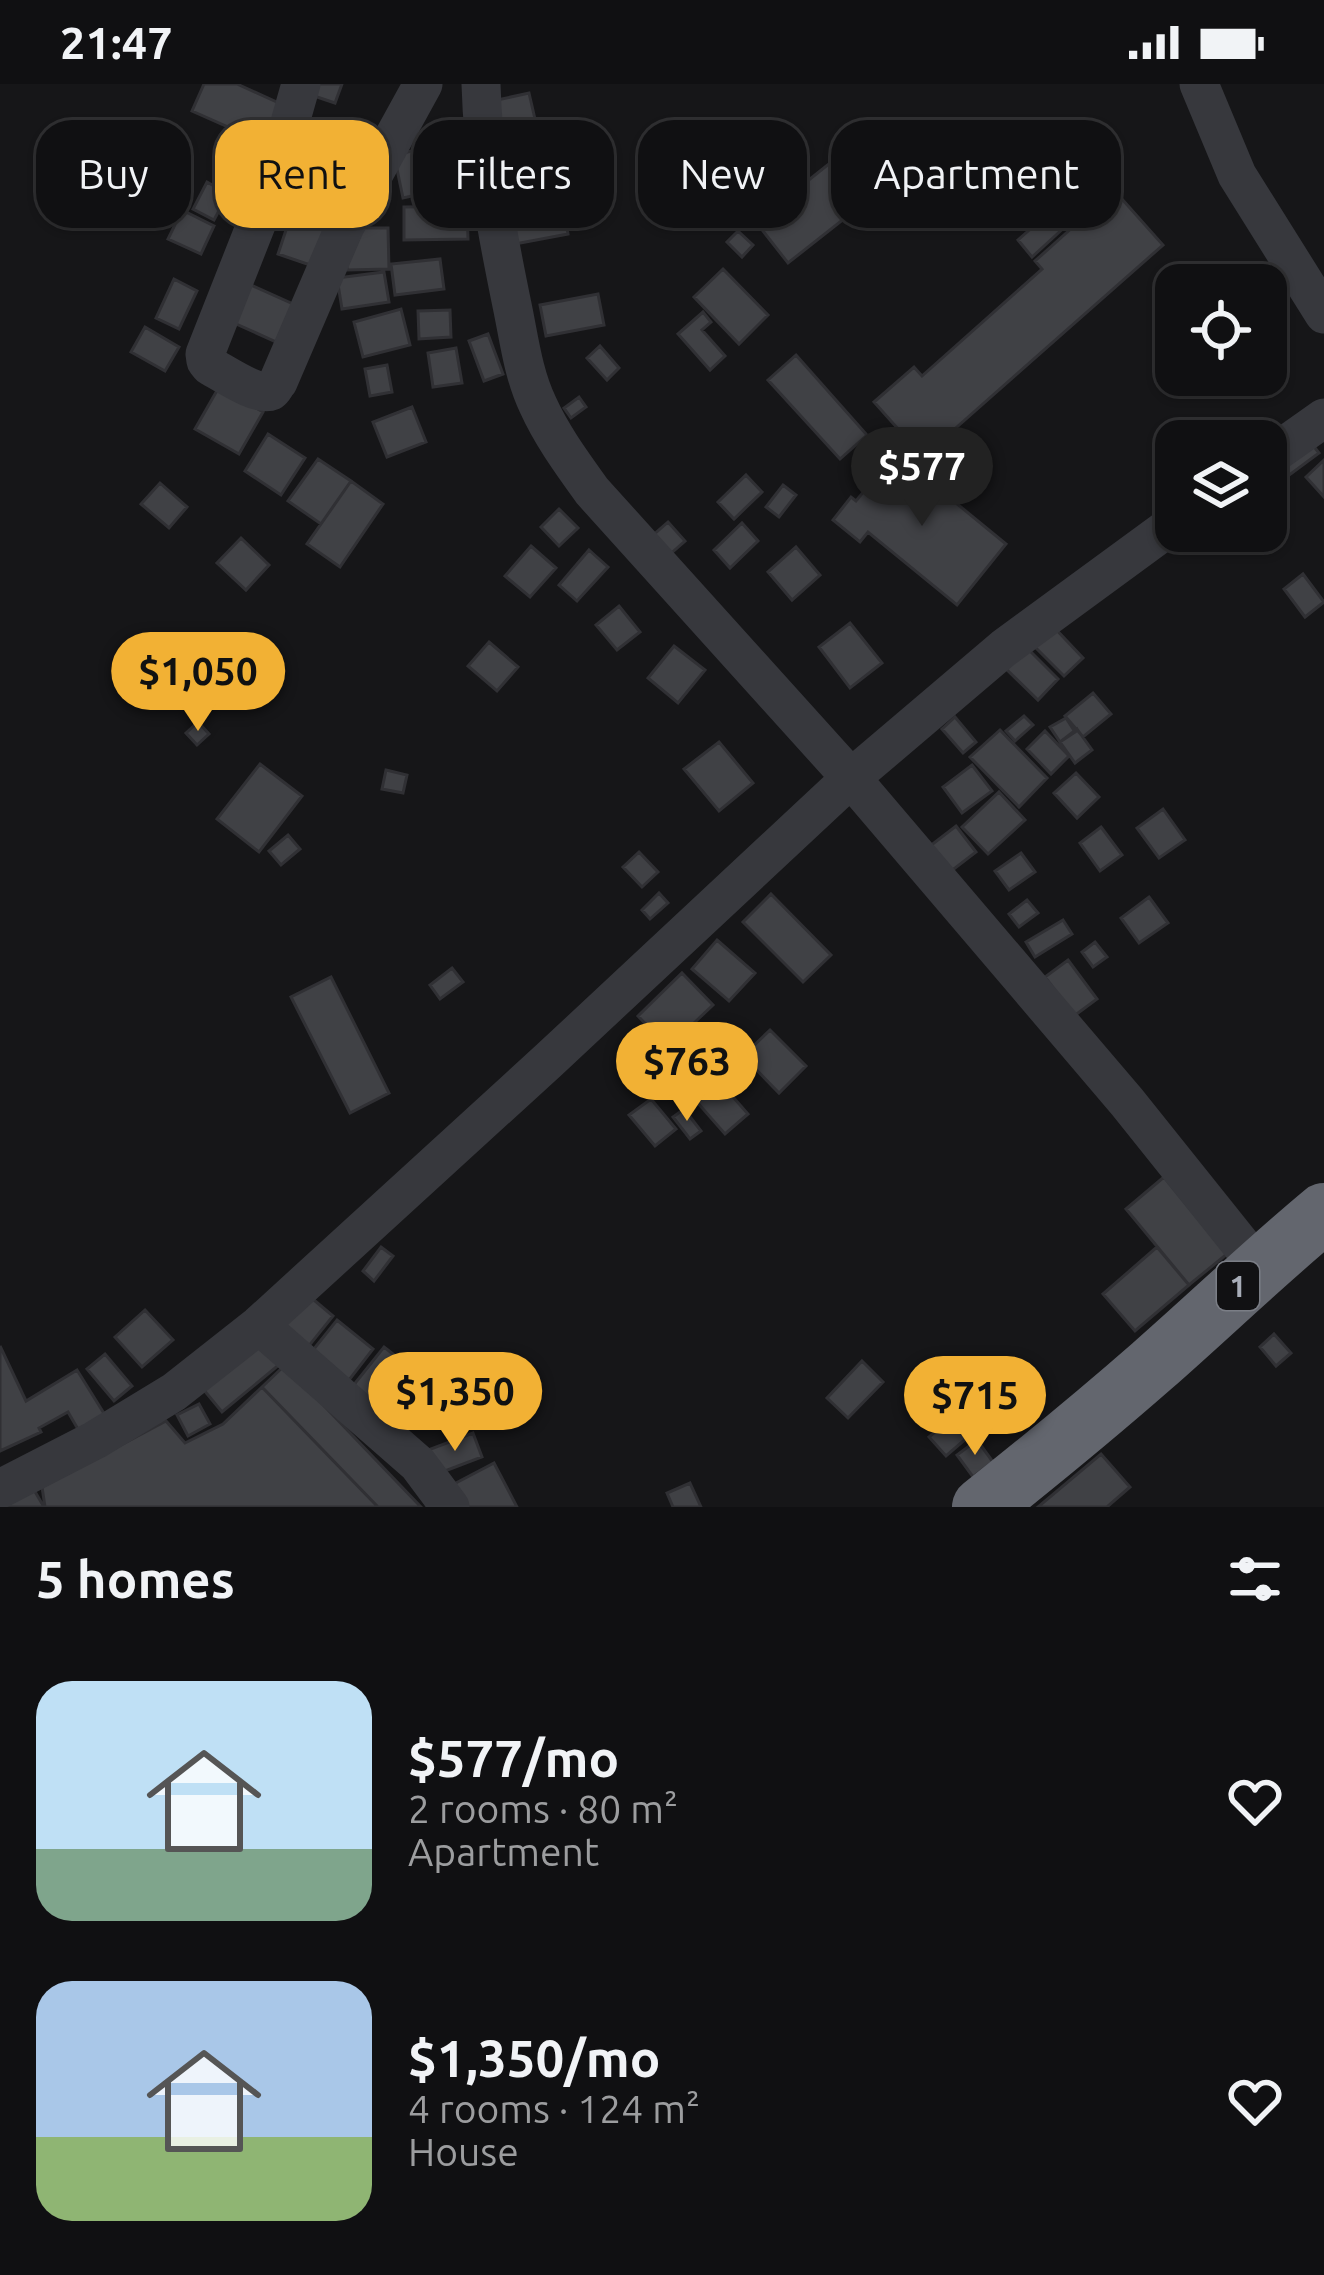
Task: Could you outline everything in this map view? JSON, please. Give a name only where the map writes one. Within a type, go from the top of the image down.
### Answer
[{"type":"highway","name":"1","points":[[982,1507],[1055,1450],[1324,1213]]},
{"type":"street","points":[[301,84],[274,179],[205,354],[210,366],[256,391],[271,391],[278,382],[345,226],[423,84]]},
{"type":"street","points":[[482,84],[483,137],[494,218],[526,369],[559,446],[592,491],[851,778],[1127,1102],[1258,1267]]},
{"type":"street","points":[[1199,84],[1237,176],[1324,314]]},
{"type":"street","points":[[1287,444],[1324,418]]},
{"type":"street","points":[[0,1490],[174,1392],[259,1324],[851,778],[1004,648],[1155,537]]},
{"type":"street","points":[[259,1324],[418,1464],[450,1507]]},
{"type":"building","points":[[204,84],[237,84],[281,104],[274,120],[215,121],[192,111]]},
{"type":"building","points":[[304,84],[342,84],[335,103],[302,92]]},
{"type":"building","points":[[529,93],[535,119],[492,120],[488,102]]},
{"type":"building","points":[[413,151],[413,196],[403,198],[394,155]]},
{"type":"building","points":[[831,162],[832,228],[788,263],[761,228],[807,228],[807,181]]},
{"type":"building","points":[[207,182],[215,187],[214,220],[193,209]]},
{"type":"building","points":[[1121,198],[1163,245],[923,457],[874,402],[914,367],[922,376],[1042,269],[1035,261],[1072,228],[1121,228]]},
{"type":"building","points":[[404,207],[413,207],[413,228],[468,228],[468,239],[404,240]]},
{"type":"building","points":[[191,214],[214,226],[201,254],[168,239],[173,228],[191,228]]},
{"type":"building","points":[[287,228],[327,230],[316,267],[278,254]]},
{"type":"building","points":[[346,228],[388,228],[389,269],[347,270]]},
{"type":"building","points":[[512,228],[567,228],[568,234],[515,244]]},
{"type":"building","points":[[1032,228],[1064,228],[1032,257],[1018,240]]},
{"type":"building","points":[[738,231],[753,245],[742,257],[727,242]]},
{"type":"building","points":[[440,259],[444,289],[395,295],[391,264]]},
{"type":"building","points":[[723,269],[768,315],[739,344],[694,297]]},
{"type":"building","points":[[384,272],[389,302],[342,309],[337,278]]},
{"type":"building","points":[[174,279],[197,291],[179,329],[156,318]]},
{"type":"building","points":[[251,285],[302,308],[285,346],[234,323]]},
{"type":"building","points":[[598,294],[604,325],[546,336],[540,305]]},
{"type":"building","points":[[401,309],[410,345],[363,357],[354,322]]},
{"type":"building","points":[[450,310],[451,337],[419,339],[418,311]]},
{"type":"building","points":[[703,312],[711,322],[702,330],[725,356],[710,370],[678,334]]},
{"type":"building","points":[[145,327],[179,347],[165,371],[131,352]]},
{"type":"building","points":[[488,334],[503,374],[484,381],[469,341]]},
{"type":"building","points":[[600,346],[619,368],[607,380],[587,358]]},
{"type":"building","points":[[456,348],[462,383],[433,387],[428,353]]},
{"type":"building","points":[[796,355],[867,435],[840,459],[768,380]]},
{"type":"building","points":[[387,365],[392,392],[370,396],[365,369]]},
{"type":"building","points":[[219,387],[263,412],[239,454],[195,429]]},
{"type":"building","points":[[579,397],[586,407],[571,418],[564,408]]},
{"type":"building","points":[[412,407],[426,442],[387,457],[373,422]]},
{"type":"building","points":[[268,434],[305,458],[281,495],[245,471]]},
{"type":"building","points":[[1305,435],[1319,453],[1287,477],[1287,448]]},
{"type":"building","points":[[895,453],[1006,544],[957,605],[868,532],[860,542],[833,520],[851,497],[856,501]]},
{"type":"building","points":[[318,459],[351,481],[321,524],[288,501]]},
{"type":"building","points":[[1324,460],[1324,497],[1306,477]]},
{"type":"building","points":[[746,475],[762,492],[734,519],[718,502]]},
{"type":"building","points":[[351,481],[383,504],[340,567],[307,544]]},
{"type":"building","points":[[160,483],[187,507],[169,528],[141,504]]},
{"type":"building","points":[[783,485],[796,495],[779,517],[766,507]]},
{"type":"building","points":[[559,509],[578,528],[559,546],[541,527]]},
{"type":"building","points":[[668,522],[685,541],[668,556],[651,537]]},
{"type":"building","points":[[742,523],[758,541],[730,568],[714,550]]},
{"type":"building","points":[[241,538],[269,565],[246,590],[217,563]]},
{"type":"building","points":[[531,546],[556,568],[530,597],[505,576]]},
{"type":"building","points":[[796,547],[820,575],[792,600],[768,572]]},
{"type":"building","points":[[589,550],[608,567],[577,601],[559,585]]},
{"type":"building","points":[[1303,574],[1324,602],[1305,617],[1284,589]]},
{"type":"building","points":[[619,606],[640,632],[617,650],[596,625]]},
{"type":"building","points":[[1049,622],[1083,658],[1064,676],[1029,641]]},
{"type":"building","points":[[850,623],[882,663],[850,688],[819,647]]},
{"type":"building","points":[[489,642],[518,667],[497,691],[468,666]]},
{"type":"building","points":[[1023,644],[1058,679],[1038,700],[1002,665]]},
{"type":"building","points":[[674,646],[705,670],[678,703],[648,678]]},
{"type":"building","points":[[1093,693],[1111,714],[1083,737],[1065,716]]},
{"type":"building","points":[[1024,716],[1033,725],[1015,741],[1006,731]]},
{"type":"building","points":[[955,717],[976,742],[963,753],[942,729]]},
{"type":"building","points":[[1066,718],[1075,732],[1060,742],[1050,727]]},
{"type":"building","points":[[198,722],[209,734],[197,745],[186,733]]},
{"type":"building","points":[[1077,729],[1092,750],[1075,763],[1060,742]]},
{"type":"building","points":[[1000,730],[1047,778],[1019,807],[970,757]]},
{"type":"building","points":[[1045,731],[1069,756],[1051,774],[1027,749]]},
{"type":"building","points":[[719,742],[753,783],[719,811],[684,769]]},
{"type":"building","points":[[260,764],[302,796],[259,852],[217,819]]},
{"type":"building","points":[[972,765],[992,791],[962,813],[943,787]]},
{"type":"building","points":[[386,770],[407,775],[403,793],[382,789]]},
{"type":"building","points":[[1076,773],[1099,797],[1077,818],[1054,793]]},
{"type":"building","points":[[999,792],[1025,820],[988,854],[962,827]]},
{"type":"building","points":[[1163,809],[1185,840],[1159,858],[1137,828]]},
{"type":"building","points":[[956,826],[976,852],[950,872],[930,846]]},
{"type":"building","points":[[1101,827],[1122,855],[1100,871],[1080,843]]},
{"type":"building","points":[[288,835],[300,849],[281,865],[269,851]]},
{"type":"building","points":[[639,852],[658,872],[642,887],[623,867]]},
{"type":"building","points":[[1021,853],[1035,872],[1009,890],[995,871]]},
{"type":"building","points":[[659,893],[668,903],[650,919],[642,910]]},
{"type":"building","points":[[771,894],[831,955],[803,982],[743,922]]},
{"type":"building","points":[[1149,897],[1168,923],[1139,943],[1121,918]]},
{"type":"building","points":[[1027,900],[1038,913],[1019,927],[1009,914]]},
{"type":"building","points":[[1063,920],[1072,934],[1035,957],[1026,942]]},
{"type":"building","points":[[717,940],[755,973],[729,1001],[692,969]]},
{"type":"building","points":[[1095,942],[1107,957],[1093,967],[1082,952]]},
{"type":"building","points":[[1068,960],[1097,999],[1074,1016],[1045,977]]},
{"type":"building","points":[[452,968],[463,982],[440,999],[430,985]]},
{"type":"building","points":[[682,973],[713,1005],[694,1023],[700,1030],[675,1055],[638,1016]]},
{"type":"building","points":[[331,977],[389,1093],[350,1113],[291,997]]},
{"type":"building","points":[[770,1030],[806,1066],[779,1093],[743,1056]]},
{"type":"building","points":[[719,1081],[748,1114],[725,1134],[696,1101]]},
{"type":"building","points":[[651,1099],[676,1129],[655,1146],[629,1115]]},
{"type":"building","points":[[684,1109],[701,1131],[690,1139],[673,1117]]},
{"type":"building","points":[[1164,1177],[1227,1254],[1189,1285],[1126,1209]]},
{"type":"building","points":[[381,1247],[393,1256],[374,1281],[363,1271]]},
{"type":"building","points":[[1157,1247],[1189,1285],[1135,1331],[1103,1294]]},
{"type":"building","points":[[308,1295],[333,1316],[308,1347],[282,1326]]},
{"type":"building","points":[[145,1310],[173,1340],[142,1367],[115,1337]]},
{"type":"building","points":[[337,1320],[373,1349],[346,1384],[309,1355]]},
{"type":"building","points":[[1274,1334],[1291,1353],[1276,1366],[1260,1347]]},
{"type":"building","points":[[257,1335],[280,1364],[222,1412],[198,1383]]},
{"type":"building","points":[[0,1346],[26,1401],[77,1370],[105,1415],[79,1431],[68,1412],[39,1428],[41,1432],[0,1451]]},
{"type":"building","points":[[384,1347],[434,1386],[402,1426],[352,1387]]},
{"type":"building","points":[[105,1354],[132,1386],[114,1401],[87,1369]]},
{"type":"building","points":[[862,1361],[883,1382],[848,1418],[827,1398]]},
{"type":"building","points":[[285,1365],[421,1507],[378,1507],[262,1387]]},
{"type":"building","points":[[262,1387],[378,1507],[45,1507],[42,1487],[166,1421],[185,1443],[223,1424]]},
{"type":"building","points":[[1001,1391],[1018,1410],[994,1430],[978,1411]]},
{"type":"building","points":[[199,1404],[210,1424],[188,1436],[177,1415]]},
{"type":"building","points":[[951,1418],[968,1437],[946,1456],[929,1437]]},
{"type":"building","points":[[473,1433],[482,1457],[437,1474],[428,1450]]},
{"type":"building","points":[[977,1440],[993,1462],[973,1477],[957,1455]]},
{"type":"building","points":[[1101,1454],[1130,1487],[1107,1507],[1038,1507]]},
{"type":"building","points":[[494,1463],[517,1507],[464,1507],[452,1485]]},
{"type":"building","points":[[30,1483],[44,1507],[0,1507]]},
{"type":"building","points":[[690,1483],[701,1507],[673,1507],[667,1493]]}]
